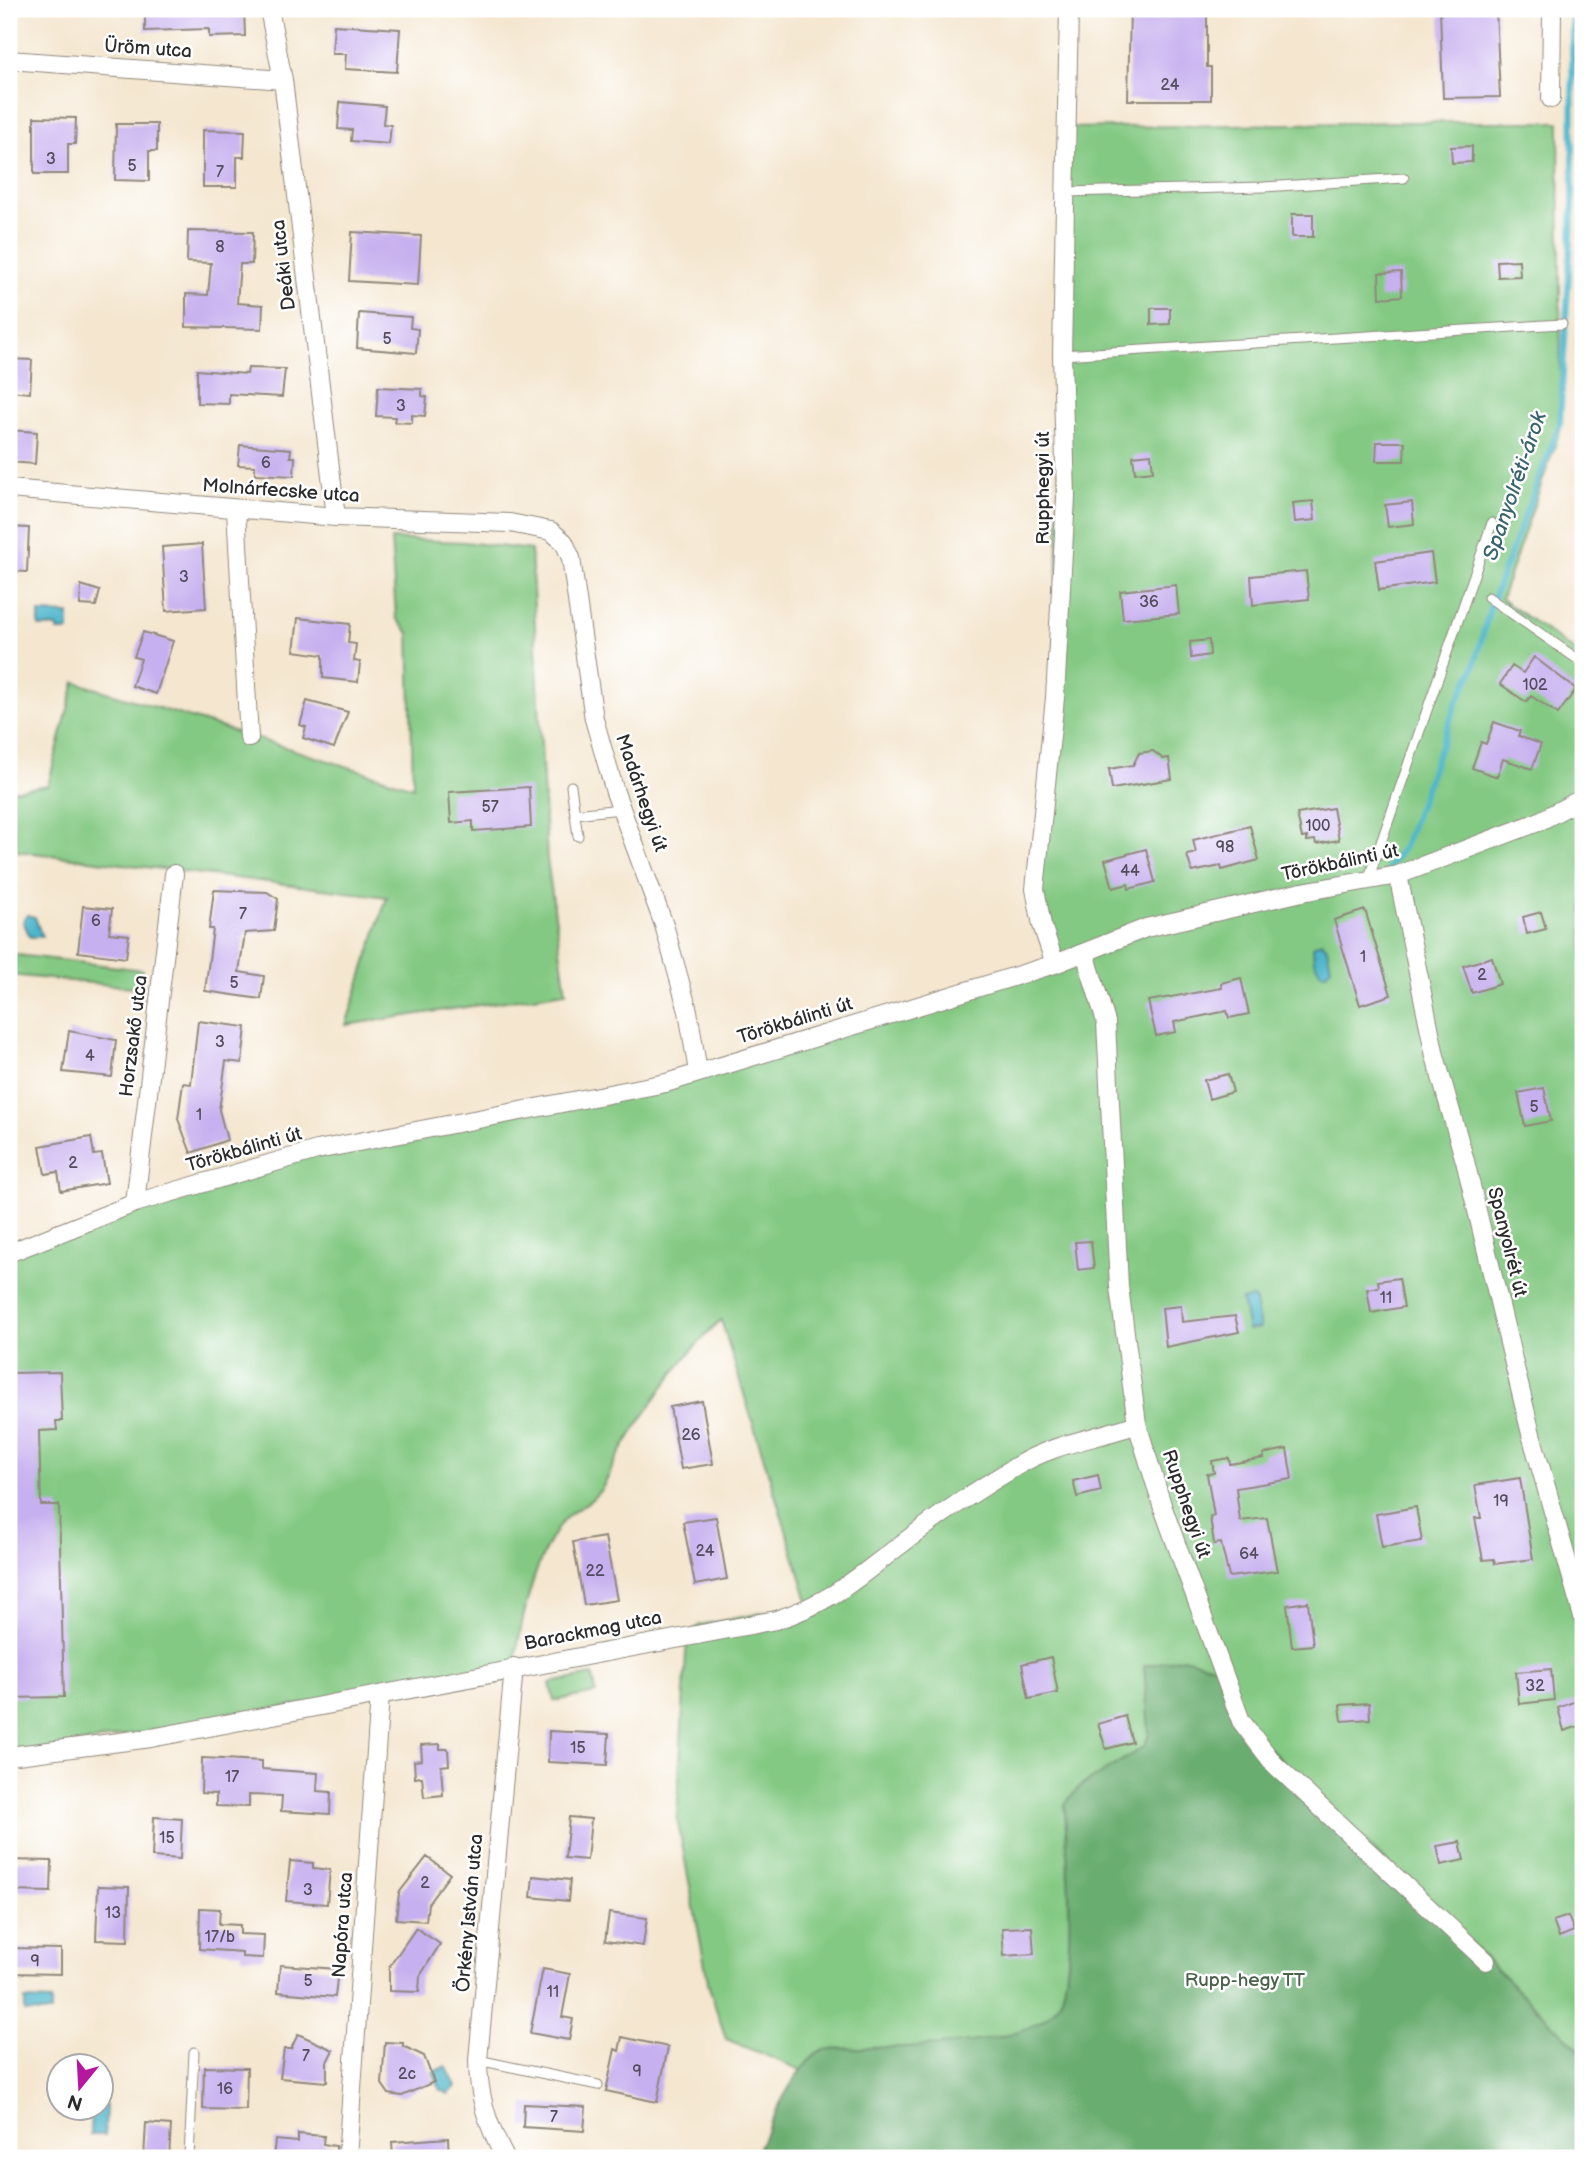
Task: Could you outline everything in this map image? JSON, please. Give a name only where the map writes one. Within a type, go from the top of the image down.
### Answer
[{"type":"street","name":"Deáki utca","points":[[269,9],[283,80],[336,517]]},
{"type":"street","name":"Rupphegyi út","points":[[1055,964],[1042,925],[1035,889],[1060,634],[1066,497],[1062,355],[1069,9]]},
{"type":"street","points":[[1551,99],[1552,9]]},
{"type":"street","name":"Üröm utca","points":[[9,61],[283,80]]},
{"type":"street","name":"Molnárfecske utca","points":[[9,489],[336,517],[510,523],[551,531]]},
{"type":"street","points":[[236,510],[249,738]]},
{"type":"street","name":"Madárhegyi út","points":[[551,531],[564,542],[571,558],[594,719],[621,809],[664,925],[688,1011],[698,1072]]},
{"type":"street","name":"Törökbálinti út","points":[[9,1253],[135,1203],[317,1150],[666,1083],[1055,964],[1146,928],[1302,892],[1398,875],[1538,822],[1583,797]]},
{"type":"street","name":"Horzsakő utca","points":[[135,1203],[174,874]]},
{"type":"street","name":"Spanyolrét út","points":[[1398,875],[1435,1056],[1475,1200],[1531,1434],[1583,1617]]},
{"type":"street","name":"Rupphegyi út","points":[[1085,953],[1105,1022],[1119,1287],[1137,1424],[1163,1508],[1241,1721],[1274,1764],[1486,1961]]},
{"type":"street","name":"Barackmag utca","points":[[9,1756],[151,1738],[514,1667],[759,1624],[809,1609],[850,1587],[913,1535],[1020,1464],[1060,1444],[1137,1424]]},
{"type":"street","name":"Örkény István utca","points":[[505,2158],[478,2089],[478,2060],[514,1667]]},
{"type":"street","name":"Napóra utca","points":[[347,2158],[380,1695]]},
{"type":"lane","points":[[1065,192],[1264,187],[1404,178]]},
{"type":"lane","points":[[1062,355],[1562,324]]},
{"type":"lane","points":[[1368,880],[1492,523]]},
{"type":"lane","points":[[1488,597],[1583,663]]},
{"type":"lane","points":[[571,786],[578,836]]},
{"type":"lane","points":[[575,814],[621,809]]},
{"type":"lane","points":[[189,2158],[194,2052]]},
{"type":"lane","points":[[478,2060],[598,2085]]},
{"type":"green space","points":[[1559,122],[1561,428],[1501,599],[1583,657],[1583,2158],[754,2158],[801,2070],[726,2039],[709,1987],[677,1818],[687,1635],[700,1625],[809,1604],[721,1320],[691,1351],[666,1384],[642,1418],[598,1493],[566,1517],[552,1538],[530,1592],[514,1667],[9,1756],[9,1253],[317,1150],[666,1083],[1055,964],[1035,889],[1055,698],[1066,128]]},
{"type":"green space","points":[[391,539],[464,542],[531,550],[547,859],[566,992],[346,1025],[387,897],[9,850],[9,791],[48,785],[75,682],[413,787],[409,633],[396,618]]},
{"type":"green space","points":[[9,954],[143,970],[142,988],[9,975]]},
{"type":"green space","name":"Rupp-hegy TT","points":[[1183,1658],[1221,1668],[1241,1721],[1583,2053],[1583,2158],[754,2158],[792,2083],[812,2058],[822,2051],[971,2042],[1029,2027],[1050,2014],[1062,1996],[1069,1954],[1065,1804],[1079,1787],[1145,1746],[1149,1733],[1144,1666]]},
{"type":"green space","points":[[593,1675],[596,1693],[554,1701],[550,1683]]},
{"type":"water","points":[[39,613],[69,614],[69,631],[58,631],[58,627],[39,627]]},
{"type":"water","points":[[27,915],[35,917],[42,937],[30,937],[23,921]]},
{"type":"water","points":[[1321,942],[1327,948],[1331,967],[1325,974],[1320,972],[1314,960],[1313,946]]},
{"type":"water","points":[[1254,1298],[1260,1328],[1248,1330],[1242,1300]]},
{"type":"water","points":[[25,2000],[51,2001],[51,2013],[25,2012]]},
{"type":"water","points":[[446,2066],[456,2086],[449,2094],[441,2090],[433,2072]]},
{"type":"water","points":[[90,2122],[105,2122],[105,2135],[90,2135]]},
{"type":"building","points":[[145,9],[244,9],[245,36],[209,37],[209,29],[145,31]]},
{"type":"building","points":[[1130,9],[1207,9],[1207,67],[1211,67],[1211,100],[1128,100]]},
{"type":"building","points":[[1440,9],[1496,9],[1500,97],[1443,98]]},
{"type":"building","points":[[334,25],[400,29],[397,72],[345,69],[346,54],[332,54]]},
{"type":"building","points":[[340,102],[385,106],[383,124],[391,125],[389,144],[351,141],[352,130],[338,129]]},
{"type":"building","points":[[34,117],[76,118],[75,144],[68,144],[68,174],[34,174]]},
{"type":"building","points":[[116,124],[157,124],[157,151],[149,151],[149,181],[115,180]]},
{"type":"building","points":[[203,130],[245,131],[244,157],[237,157],[237,187],[203,187]]},
{"type":"building","points":[[1472,146],[1472,162],[1452,163],[1451,147]]},
{"type":"building","points":[[1292,214],[1313,214],[1313,237],[1292,237]]},
{"type":"building","points":[[188,231],[253,232],[252,264],[240,264],[237,303],[263,305],[262,329],[186,327],[186,294],[208,295],[211,263],[187,262]]},
{"type":"building","points":[[352,232],[421,236],[418,285],[349,281]]},
{"type":"building","points":[[1519,260],[1520,276],[1498,277],[1497,261]]},
{"type":"building","points":[[1401,272],[1402,296],[1380,298],[1379,273]]},
{"type":"building","points":[[1151,308],[1170,308],[1170,324],[1151,325]]},
{"type":"building","points":[[359,313],[411,317],[410,328],[418,329],[416,353],[357,348]]},
{"type":"building","points":[[9,359],[32,360],[30,393],[9,391]]},
{"type":"building","points":[[248,368],[285,369],[282,397],[229,394],[229,404],[197,403],[197,370],[247,374]]},
{"type":"building","points":[[378,387],[422,389],[422,396],[427,397],[425,416],[412,415],[412,423],[394,422],[395,417],[376,416]]},
{"type":"building","points":[[9,430],[37,432],[35,464],[9,462]]},
{"type":"building","points":[[1377,442],[1405,442],[1404,461],[1376,461]]},
{"type":"building","points":[[240,445],[291,449],[290,457],[295,457],[294,476],[255,474],[255,466],[238,465]]},
{"type":"building","points":[[1151,454],[1153,471],[1135,473],[1133,456]]},
{"type":"building","points":[[1313,501],[1315,520],[1295,522],[1293,503]]},
{"type":"building","points":[[1412,502],[1414,524],[1388,527],[1385,505]]},
{"type":"building","points":[[9,527],[29,528],[27,572],[9,571]]},
{"type":"building","points":[[202,544],[206,608],[166,611],[162,547]]},
{"type":"building","points":[[1431,553],[1435,582],[1379,590],[1375,561]]},
{"type":"building","points":[[1306,571],[1309,599],[1253,605],[1251,576]]},
{"type":"building","points":[[81,585],[100,591],[96,606],[80,605]]},
{"type":"building","points":[[1176,585],[1179,614],[1123,619],[1120,591]]},
{"type":"building","points":[[298,618],[350,624],[348,643],[356,644],[354,661],[360,662],[358,682],[323,678],[323,655],[294,651]]},
{"type":"building","points":[[143,632],[173,641],[156,694],[132,686],[141,659],[134,657]]},
{"type":"building","points":[[1209,640],[1210,655],[1191,658],[1190,642]]},
{"type":"building","points":[[1534,657],[1576,689],[1558,714],[1531,696],[1526,702],[1500,684],[1512,666],[1523,673]]},
{"type":"building","points":[[307,701],[348,712],[334,748],[303,738],[306,727],[300,725]]},
{"type":"building","points":[[1494,722],[1520,731],[1518,736],[1541,744],[1532,769],[1503,759],[1497,777],[1472,768],[1481,742],[1486,744]]},
{"type":"building","points":[[1153,751],[1163,759],[1169,758],[1172,779],[1112,789],[1109,769],[1133,765],[1139,753]]},
{"type":"building","points":[[529,787],[531,827],[473,831],[473,821],[451,823],[449,792]]},
{"type":"building","points":[[1333,808],[1339,840],[1316,844],[1315,840],[1307,841],[1307,837],[1302,838],[1297,814]]},
{"type":"building","points":[[1250,826],[1259,860],[1222,870],[1221,866],[1192,872],[1187,855],[1196,853],[1193,840]]},
{"type":"building","points":[[1146,849],[1155,882],[1129,889],[1128,884],[1113,888],[1105,860]]},
{"type":"building","points":[[214,890],[267,892],[278,899],[274,931],[245,933],[239,972],[264,976],[261,999],[205,991],[213,929],[209,929]]},
{"type":"building","points":[[83,906],[112,909],[109,933],[129,935],[126,958],[78,952]]},
{"type":"building","points":[[1365,910],[1391,995],[1360,1005],[1334,920]]},
{"type":"building","points":[[1541,912],[1546,929],[1527,934],[1523,917]]},
{"type":"building","points":[[1492,957],[1500,984],[1472,993],[1463,966]]},
{"type":"building","points":[[1241,978],[1249,1014],[1229,1018],[1227,1011],[1174,1022],[1176,1032],[1156,1036],[1148,1001],[1222,988],[1221,983]]},
{"type":"building","points":[[198,1021],[246,1027],[242,1063],[226,1061],[219,1110],[227,1140],[191,1153],[178,1119],[183,1083],[191,1084]]},
{"type":"building","points":[[69,1031],[116,1040],[112,1077],[63,1072]]},
{"type":"building","points":[[1228,1074],[1233,1092],[1209,1099],[1204,1080]]},
{"type":"building","points":[[1544,1088],[1551,1121],[1525,1126],[1518,1093]]},
{"type":"building","points":[[91,1137],[94,1155],[102,1154],[107,1183],[61,1191],[58,1172],[45,1174],[40,1146]]},
{"type":"building","points":[[1091,1241],[1094,1268],[1078,1270],[1075,1242]]},
{"type":"building","points":[[1399,1278],[1404,1307],[1371,1313],[1367,1289],[1379,1287],[1378,1281]]},
{"type":"building","points":[[1181,1306],[1182,1322],[1235,1316],[1239,1332],[1166,1347],[1162,1308]]},
{"type":"building","points":[[60,1372],[62,1421],[56,1421],[57,1430],[39,1431],[41,1505],[59,1505],[64,1697],[9,1698],[9,1373]]},
{"type":"building","points":[[702,1401],[713,1464],[681,1469],[670,1407]]},
{"type":"building","points":[[1287,1449],[1292,1479],[1236,1488],[1240,1521],[1267,1518],[1277,1571],[1229,1577],[1221,1543],[1214,1544],[1210,1517],[1214,1516],[1207,1474],[1214,1473],[1212,1461],[1229,1458],[1230,1464],[1264,1458],[1263,1454]]},
{"type":"building","points":[[1098,1475],[1101,1491],[1077,1497],[1073,1481]]},
{"type":"building","points":[[1520,1478],[1533,1559],[1495,1564],[1494,1559],[1483,1560],[1475,1518],[1481,1518],[1475,1485]]},
{"type":"building","points":[[1416,1507],[1422,1541],[1382,1547],[1376,1514]]},
{"type":"building","points":[[716,1517],[727,1579],[695,1585],[683,1522]]},
{"type":"building","points":[[605,1537],[617,1600],[584,1605],[573,1542]]},
{"type":"building","points":[[1308,1602],[1313,1645],[1292,1647],[1287,1605]]},
{"type":"building","points":[[1051,1657],[1058,1693],[1029,1699],[1022,1664]]},
{"type":"building","points":[[1551,1669],[1554,1700],[1519,1704],[1516,1672]]},
{"type":"building","points":[[1583,1698],[1583,1725],[1564,1731],[1558,1708]]},
{"type":"building","points":[[1369,1703],[1370,1719],[1342,1721],[1340,1705]]},
{"type":"building","points":[[1125,1716],[1132,1742],[1106,1749],[1098,1724]]},
{"type":"building","points":[[549,1731],[609,1734],[607,1765],[548,1762]]},
{"type":"building","points":[[440,1744],[440,1749],[448,1749],[449,1765],[441,1766],[443,1795],[424,1797],[422,1777],[415,1778],[414,1761],[422,1760],[421,1745]]},
{"type":"building","points":[[202,1758],[262,1761],[262,1769],[318,1773],[317,1791],[331,1792],[330,1814],[281,1811],[282,1796],[249,1795],[249,1807],[216,1806],[216,1794],[201,1793]]},
{"type":"building","points":[[154,1817],[182,1819],[180,1859],[152,1857]]},
{"type":"building","points":[[569,1817],[591,1819],[587,1860],[565,1858]]},
{"type":"building","points":[[1460,1842],[1464,1860],[1441,1865],[1437,1846]]},
{"type":"building","points":[[427,1857],[450,1874],[428,1904],[426,1921],[396,1919],[399,1893]]},
{"type":"building","points":[[9,1860],[52,1861],[51,1892],[10,1891]]},
{"type":"building","points":[[290,1861],[313,1863],[313,1868],[330,1870],[327,1904],[286,1901]]},
{"type":"building","points":[[533,1876],[570,1880],[568,1901],[531,1897]]},
{"type":"building","points":[[98,1886],[129,1887],[128,1941],[96,1940]]},
{"type":"building","points":[[200,1908],[220,1909],[219,1924],[240,1925],[240,1934],[264,1935],[263,1958],[242,1957],[242,1952],[199,1949]]},
{"type":"building","points":[[609,1913],[647,1918],[643,1946],[605,1941]]},
{"type":"building","points":[[1568,1916],[1574,1931],[1559,1937],[1553,1921]]},
{"type":"building","points":[[1032,1927],[1034,1954],[1004,1956],[1002,1928]]},
{"type":"building","points":[[416,1928],[440,1944],[420,1976],[419,1992],[389,1991],[389,1967]]},
{"type":"building","points":[[9,1948],[61,1949],[61,1974],[9,1973]]},
{"type":"building","points":[[280,1965],[338,1969],[335,1997],[278,1992]]},
{"type":"building","points":[[543,1969],[570,1974],[562,2017],[573,2019],[569,2040],[530,2033]]},
{"type":"building","points":[[298,2034],[333,2050],[327,2062],[327,2082],[280,2078],[284,2049],[291,2049]]},
{"type":"building","points":[[622,2037],[668,2047],[657,2102],[606,2091],[615,2049],[619,2051]]},
{"type":"building","points":[[385,2042],[403,2043],[403,2046],[424,2056],[434,2082],[402,2096],[389,2094],[382,2084]]},
{"type":"building","points":[[204,2067],[247,2068],[246,2110],[203,2109]]},
{"type":"building","points":[[524,2104],[586,2107],[584,2131],[523,2127]]},
{"type":"building","points":[[146,2123],[171,2125],[169,2158],[144,2158]]},
{"type":"building","points":[[298,2134],[324,2136],[323,2144],[336,2146],[336,2158],[273,2158],[275,2140],[298,2142]]},
{"type":"building","points":[[448,2138],[449,2158],[393,2158],[392,2142]]},
{"type":"waterway","name":"Spanyolréti-árok","points":[[1388,868],[1404,847],[1456,704],[1474,668],[1491,604],[1560,424],[1573,203],[1572,9]]}]
